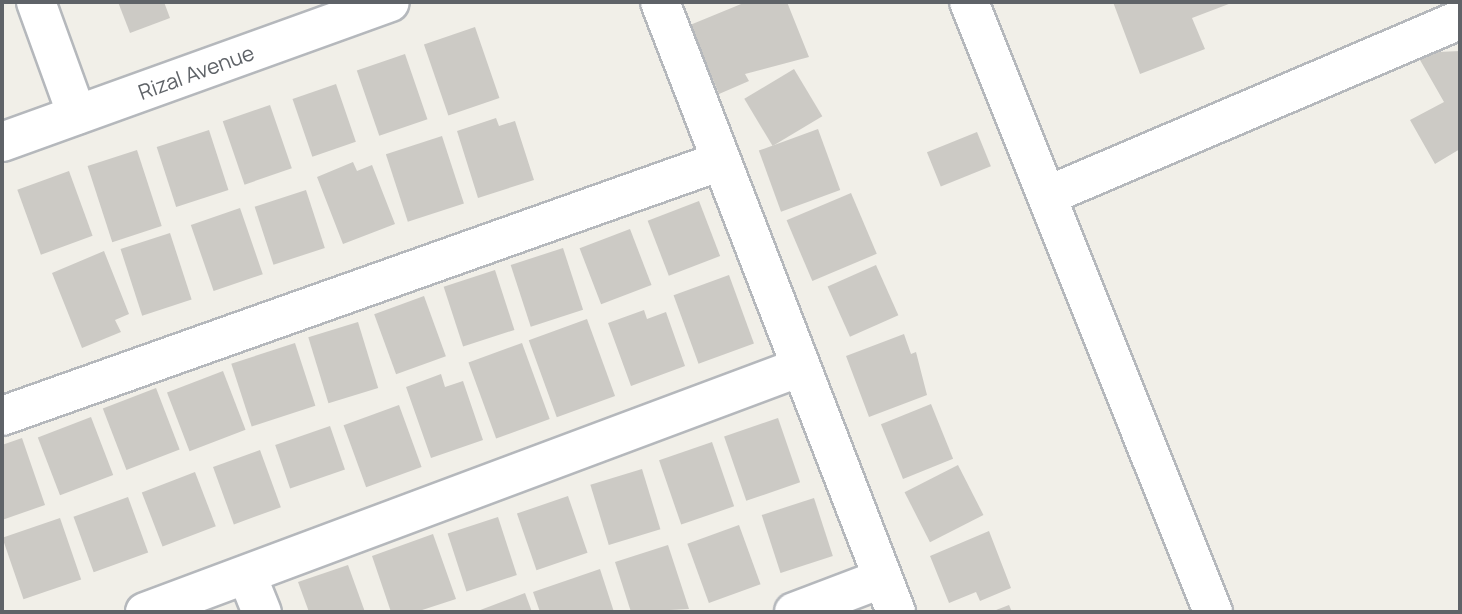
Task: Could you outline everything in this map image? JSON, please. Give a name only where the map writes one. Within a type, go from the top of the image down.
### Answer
[{"type":"street","points":[[36,2],[77,115]]},
{"type":"street","name":"Rizal Avenue","points":[[2,142],[390,2]]},
{"type":"street","points":[[660,2],[888,596],[794,612]]},
{"type":"street","points":[[970,2],[1213,612]]},
{"type":"street","points":[[1049,195],[1460,20]]},
{"type":"street","points":[[2,416],[721,161]]},
{"type":"street","points":[[145,612],[255,595],[799,368]]},
{"type":"building","points":[[118,2],[164,2],[170,18],[130,33]]},
{"type":"building","points":[[746,2],[787,2],[809,57],[745,74],[749,81],[719,94],[690,25]]},
{"type":"building","points":[[1113,2],[1234,2],[1192,18],[1205,49],[1140,74]]},
{"type":"building","points":[[475,27],[499,98],[448,115],[424,45]]},
{"type":"building","points":[[1460,51],[1460,149],[1435,164],[1410,120],[1444,102],[1416,53]]},
{"type":"building","points":[[405,54],[427,119],[379,136],[357,71]]},
{"type":"building","points":[[794,69],[822,116],[773,146],[744,99]]},
{"type":"building","points":[[336,84],[356,142],[312,157],[293,99]]},
{"type":"building","points":[[270,105],[292,168],[245,185],[223,121]]},
{"type":"building","points":[[496,118],[499,126],[515,121],[534,180],[478,198],[457,131]]},
{"type":"building","points":[[818,129],[840,190],[781,212],[759,151]]},
{"type":"building","points":[[209,130],[228,190],[176,207],[157,147]]},
{"type":"building","points":[[977,132],[991,166],[941,187],[927,152]]},
{"type":"building","points":[[442,136],[464,204],[408,222],[386,154]]},
{"type":"building","points":[[137,150],[162,226],[112,242],[88,166]]},
{"type":"building","points":[[353,162],[357,171],[372,165],[395,224],[343,244],[317,177]]},
{"type":"building","points":[[69,171],[93,236],[41,255],[17,190]]},
{"type":"building","points":[[306,190],[325,248],[273,265],[255,207]]},
{"type":"building","points":[[851,193],[877,254],[812,281],[787,220]]},
{"type":"building","points":[[699,201],[720,256],[669,276],[648,221]]},
{"type":"building","points":[[240,208],[263,274],[214,291],[191,225]]},
{"type":"building","points":[[630,229],[652,285],[601,304],[580,248]]},
{"type":"building","points":[[170,233],[192,300],[142,316],[121,249]]},
{"type":"building","points":[[563,248],[583,310],[531,327],[511,265]]},
{"type":"building","points":[[104,251],[129,314],[115,320],[121,332],[82,348],[52,273]]},
{"type":"building","points":[[876,265],[898,315],[850,337],[828,287]]},
{"type":"building","points":[[495,270],[514,330],[463,347],[444,287]]},
{"type":"building","points":[[729,275],[754,344],[699,364],[674,295]]},
{"type":"building","points":[[424,296],[446,356],[396,374],[374,314]]},
{"type":"building","points":[[644,310],[647,319],[666,312],[685,366],[631,386],[608,323]]},
{"type":"building","points":[[587,319],[615,396],[557,417],[529,340]]},
{"type":"building","points":[[358,322],[378,388],[328,403],[308,337]]},
{"type":"building","points":[[904,334],[911,354],[916,352],[927,395],[869,417],[846,356]]},
{"type":"building","points":[[295,343],[315,406],[252,426],[231,364]]},
{"type":"building","points":[[522,343],[550,419],[496,439],[468,362]]},
{"type":"building","points":[[223,371],[246,430],[190,451],[167,393]]},
{"type":"building","points":[[441,374],[445,387],[463,381],[483,440],[431,458],[406,387]]},
{"type":"building","points":[[156,388],[180,450],[126,470],[103,408]]},
{"type":"building","points":[[931,404],[953,459],[903,479],[881,424]]},
{"type":"building","points":[[399,405],[422,467],[366,487],[344,425]]},
{"type":"building","points":[[91,417],[113,475],[60,495],[38,437]]},
{"type":"building","points":[[778,418],[800,482],[746,501],[724,437]]},
{"type":"building","points":[[330,426],[345,469],[290,488],[275,445]]},
{"type":"building","points":[[22,438],[45,505],[2,520],[2,445]]},
{"type":"building","points":[[712,442],[734,506],[681,525],[659,460]]},
{"type":"building","points":[[260,450],[281,507],[234,524],[213,467]]},
{"type":"building","points":[[958,465],[983,515],[930,542],[905,492]]},
{"type":"building","points":[[642,469],[660,529],[609,545],[590,485]]},
{"type":"building","points":[[195,472],[216,526],[163,547],[142,492]]},
{"type":"building","points":[[568,496],[588,553],[536,570],[517,514]]},
{"type":"building","points":[[128,497],[148,552],[94,572],[73,517]]},
{"type":"building","points":[[814,498],[833,556],[781,573],[762,515]]},
{"type":"building","points":[[498,517],[517,575],[466,591],[448,533]]},
{"type":"building","points":[[60,518],[81,579],[23,599],[2,538]]},
{"type":"building","points":[[739,525],[761,584],[709,603],[687,544]]},
{"type":"building","points":[[989,531],[1011,588],[980,601],[976,592],[949,603],[930,556]]},
{"type":"building","points":[[433,534],[456,599],[416,612],[391,612],[372,556]]},
{"type":"building","points":[[668,545],[689,609],[631,612],[615,562]]},
{"type":"building","points":[[348,565],[365,612],[309,612],[298,582]]},
{"type":"building","points":[[600,569],[614,612],[540,612],[533,592]]},
{"type":"building","points":[[525,593],[532,612],[475,612]]},
{"type":"building","points":[[1009,605],[1012,612],[991,612]]}]
